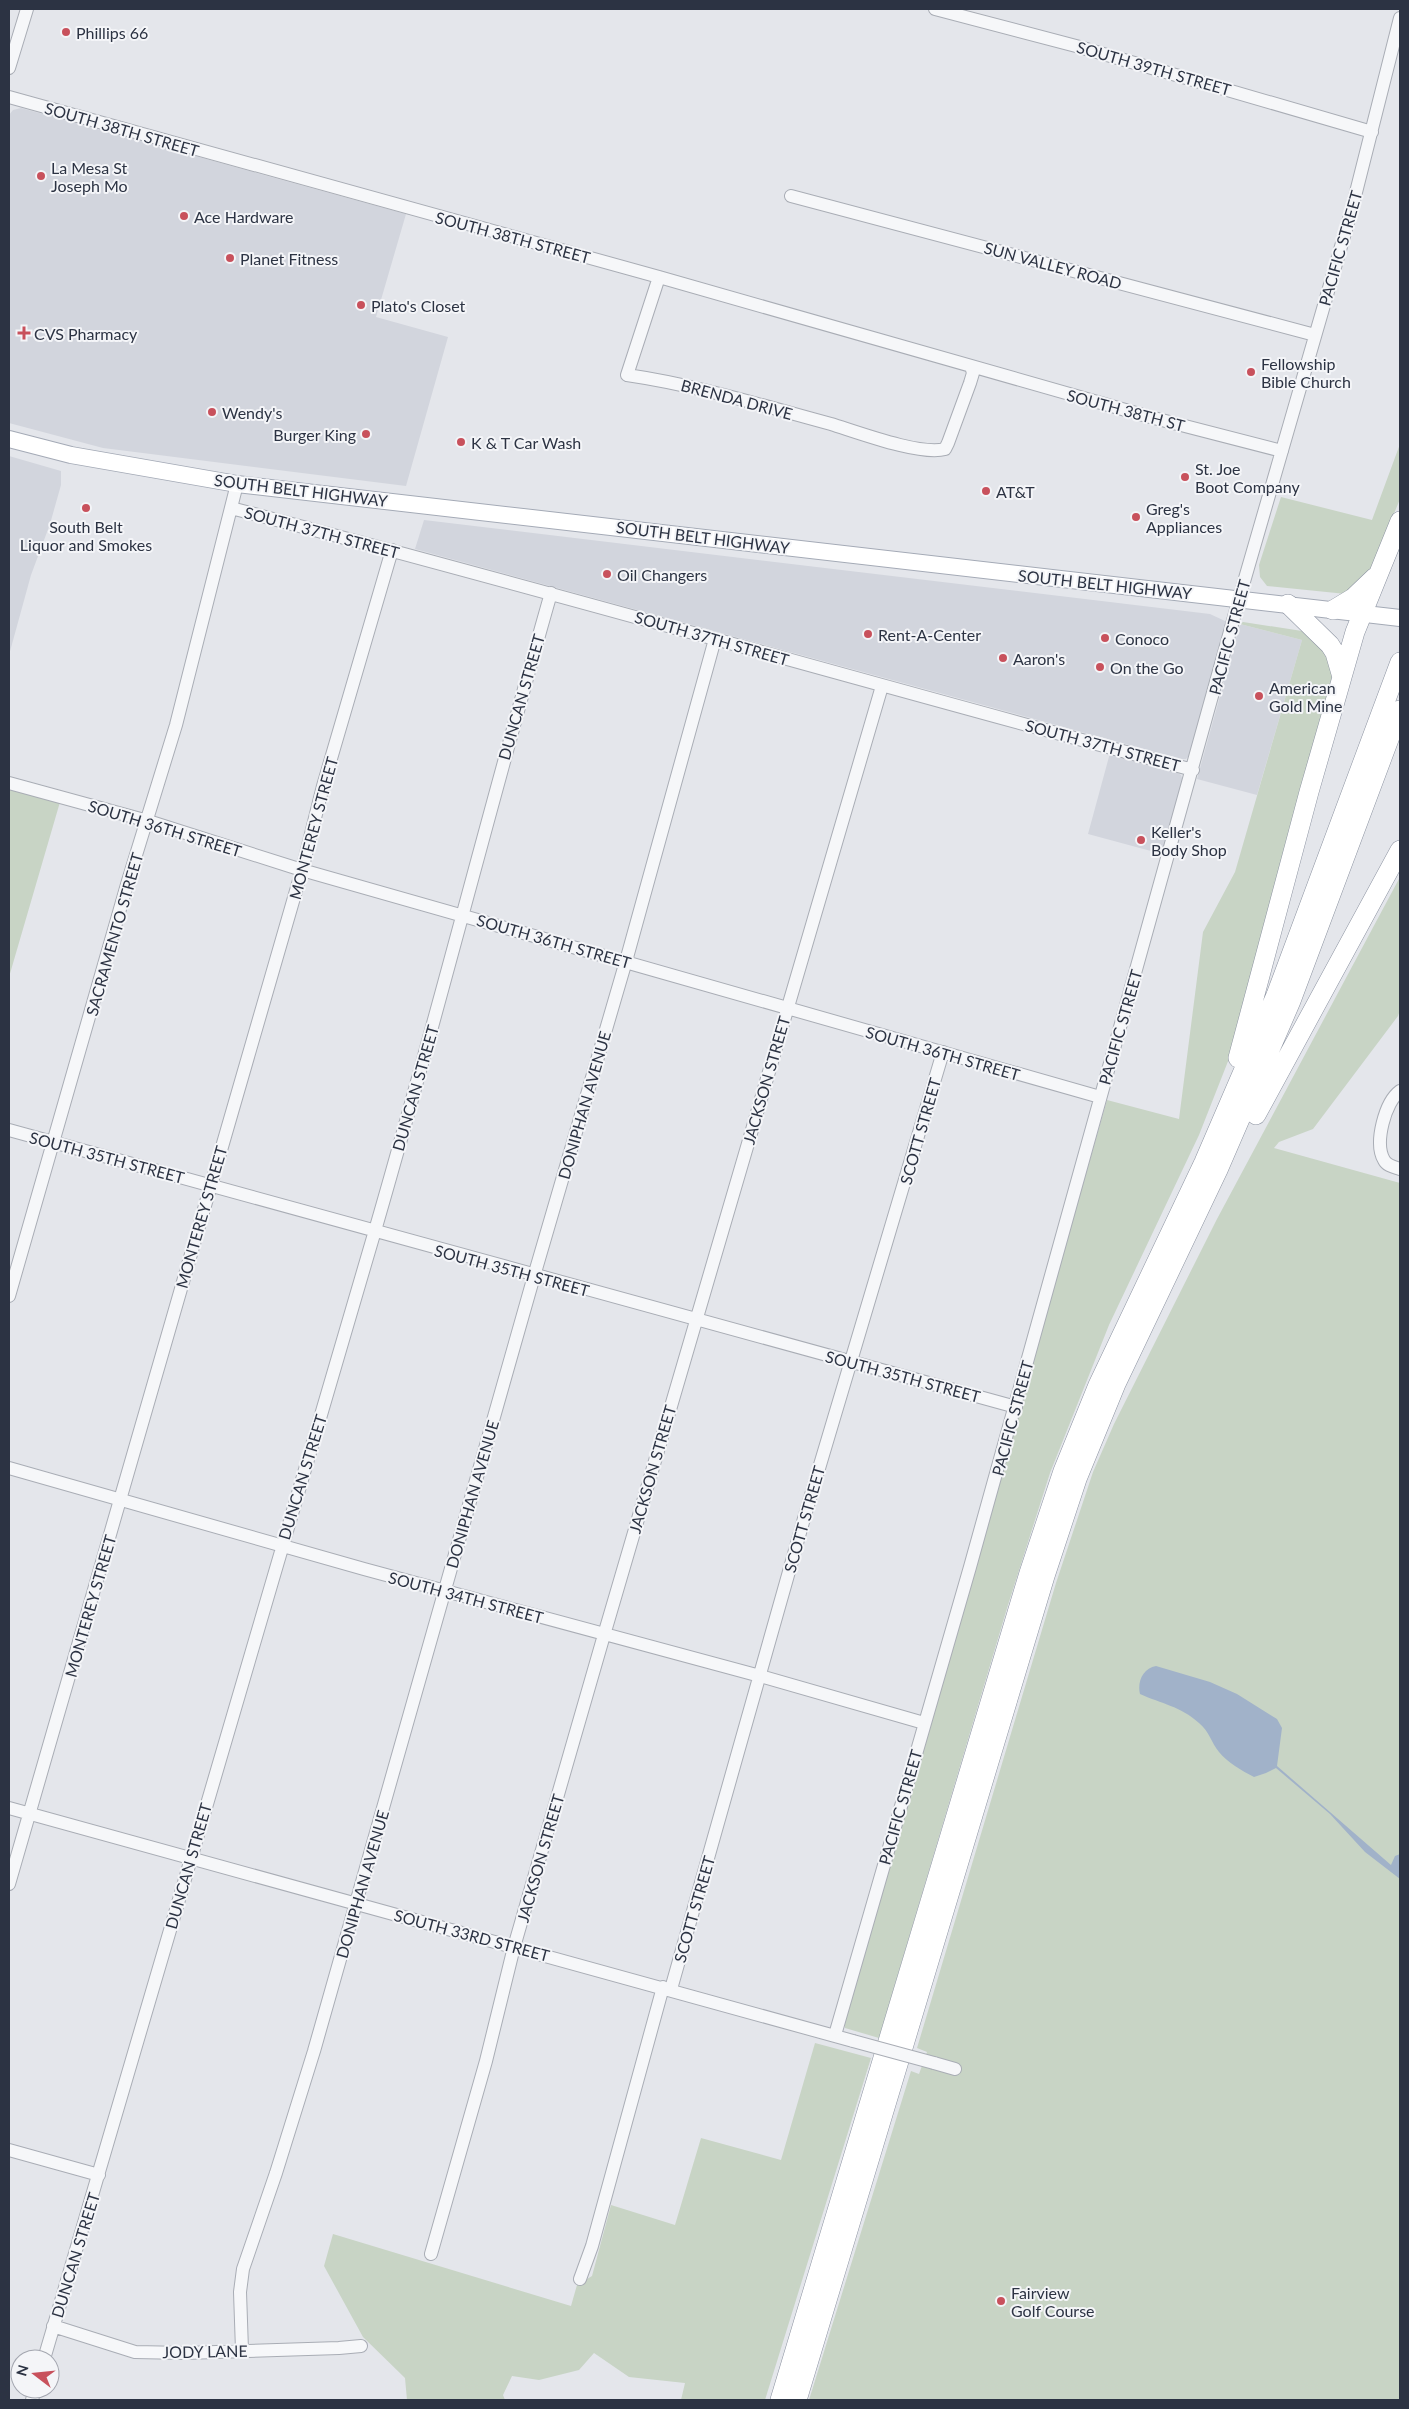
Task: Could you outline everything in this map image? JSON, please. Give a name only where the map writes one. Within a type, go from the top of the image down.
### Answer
[{"type":"highway","points":[[1204,1162],[1247,1031],[1309,792],[1342,677],[1363,613],[1400,521]]},
{"type":"highway","points":[[1333,610],[1352,598],[1379,572]]},
{"type":"highway","points":[[1288,604],[1330,645],[1335,653],[1342,677]]},
{"type":"highway","points":[[780,2400],[1051,1506],[1098,1385],[1204,1162],[1276,995],[1400,664]]},
{"type":"highway","points":[[797,2400],[1066,1512],[1116,1384],[1258,1082],[1292,1001],[1400,710]]},
{"type":"highway","points":[[1193,1221],[1226,1174],[1262,1102],[1400,850]]},
{"type":"main road","name":"SOUTH BELT HIGHWAY","points":[[9,439],[71,455],[237,484],[1400,618]]},
{"type":"street","points":[[9,68],[27,9]]},
{"type":"street","name":"SOUTH 39TH STREET","points":[[935,9],[1076,46],[1372,132]]},
{"type":"street","name":"PACIFIC STREET","points":[[835,2035],[1016,1407],[1100,1097],[1193,770],[1239,599],[1351,212],[1400,18]]},
{"type":"street","name":"SOUTH 38TH STREET","points":[[9,97],[659,277],[971,366]]},
{"type":"street","name":"SUN VALLEY ROAD","points":[[791,196],[1315,335]]},
{"type":"street","name":"BRENDA DRIVE","points":[[659,277],[627,374],[670,382],[919,448],[937,451],[945,449],[973,373],[971,366]]},
{"type":"street","name":"SOUTH 38TH ST","points":[[971,366],[1282,451]]},
{"type":"street","name":"SACRAMENTO STREET","points":[[9,1296],[52,1142],[176,725],[237,484]]},
{"type":"street","name":"SOUTH 37TH STREET","points":[[231,508],[551,593],[882,686],[1193,770]]},
{"type":"street","name":"MONTEREY STREET","points":[[9,1884],[302,870],[326,777],[392,550]]},
{"type":"street","name":"DUNCAN STREET","points":[[47,2349],[375,1232],[463,915],[494,790],[551,593]]},
{"type":"street","name":"DONIPHAN AVENUE","points":[[242,2350],[240,2292],[243,2269],[288,2135],[357,1903],[444,1591],[626,961],[715,639]]},
{"type":"street","name":"JACKSON STREET","points":[[431,2254],[486,2061],[514,1946],[786,1008],[822,895],[882,686]]},
{"type":"street","name":"SOUTH 36TH STREET","points":[[9,782],[148,821],[302,870],[1100,1097]]},
{"type":"street","name":"SCOTT STREET","points":[[580,2279],[592,2246],[760,1676],[803,1522],[852,1363],[943,1052]]},
{"type":"street","points":[[1400,1091],[1393,1096],[1388,1107],[1380,1148],[1384,1161],[1388,1165],[1400,1169]]},
{"type":"street","name":"SOUTH 35TH STREET","points":[[9,1130],[534,1276],[1016,1407]]},
{"type":"street","name":"SOUTH 34TH STREET","points":[[9,1468],[282,1546],[760,1676],[924,1723]]},
{"type":"street","name":"SOUTH 33RD STREET","points":[[9,1808],[955,2069]]},
{"type":"street","points":[[9,2150],[99,2175]]},
{"type":"street","name":"JODY LANE","points":[[53,2326],[135,2352],[185,2353],[361,2346]]},
{"type":"shaded area","points":[[21,108],[406,214],[376,317],[448,337],[406,486],[103,448],[9,423],[9,115],[13,110]]},
{"type":"shaded area","points":[[9,456],[61,471],[61,485],[50,524],[31,575],[9,655]]},
{"type":"shaded area","points":[[424,520],[1210,614],[1225,621],[1225,629],[1190,755],[1186,759],[1180,759],[415,549]]},
{"type":"shaded area","points":[[1240,624],[1302,640],[1257,795],[1197,779]]},
{"type":"shaded area","points":[[1110,753],[1181,775],[1183,781],[1162,854],[1088,834]]},
{"type":"green space","points":[[1400,444],[1400,499],[1370,572],[1346,594],[1267,586],[1260,577],[1259,565],[1281,497],[1372,520]]},
{"type":"green space","points":[[1243,622],[1302,631],[1322,642],[1334,676],[1236,1041],[1199,1135],[1109,1325],[1050,1473],[1008,1605],[879,2038],[845,2028],[844,2022],[1107,1100],[1179,1119],[1203,932],[1235,872],[1302,640],[1240,624]]},
{"type":"green space","points":[[9,788],[60,802],[9,977]]},
{"type":"green space","name":"Fairview Golf Course","points":[[1400,877],[1400,1010],[1398,1016],[1313,1129],[1279,1142],[1274,1148],[1400,1183],[1400,2400],[809,2400],[911,2071],[919,2074],[927,2052],[917,2048],[1056,1583],[1093,1472],[1114,1424],[1217,1219]]},
{"type":"green space","points":[[815,2043],[871,2058],[765,2400],[681,2400],[685,2383],[629,2377],[594,2353],[579,2370],[539,2380],[512,2376],[503,2395],[505,2400],[407,2400],[405,2378],[363,2337],[324,2266],[333,2234],[571,2306],[577,2285],[592,2276],[611,2205],[675,2225],[701,2138],[781,2160]]},
{"type":"water","points":[[1156,1666],[1210,1682],[1237,1694],[1277,1719],[1282,1728],[1277,1766],[1391,1865],[1395,1856],[1400,1854],[1400,1879],[1365,1852],[1330,1814],[1276,1768],[1254,1777],[1249,1775],[1222,1756],[1205,1730],[1192,1717],[1178,1709],[1140,1694],[1139,1685],[1142,1676],[1151,1667]]},
{"type":"place","name":"Phillips 66","points":[[66,32]]},
{"type":"place","name":"La Mesa St Joseph Mo","points":[[41,176]]},
{"type":"place","name":"Ace Hardware","points":[[184,216]]},
{"type":"place","name":"Planet Fitness","points":[[230,258]]},
{"type":"place","name":"Plato's Closet","points":[[361,305]]},
{"type":"place","name":"CVS Pharmacy","points":[[24,333]]},
{"type":"place","name":"Fellowship Bible Church","points":[[1251,372]]},
{"type":"place","name":"Wendy's","points":[[212,412]]},
{"type":"place","name":"Burger King","points":[[366,434]]},
{"type":"place","name":"K & T Car Wash","points":[[461,442]]},
{"type":"place","name":"St. Joe Boot Company","points":[[1185,477]]},
{"type":"place","name":"AT&T","points":[[986,491]]},
{"type":"place","name":"South Belt Liquor and Smokes","points":[[86,508]]},
{"type":"place","name":"Greg's Appliances","points":[[1136,517]]},
{"type":"place","name":"Oil Changers","points":[[607,574]]},
{"type":"place","name":"Rent-A-Center","points":[[868,634]]},
{"type":"place","name":"Conoco","points":[[1105,638]]},
{"type":"place","name":"Aaron's","points":[[1003,658]]},
{"type":"place","name":"On the Go","points":[[1100,667]]},
{"type":"place","name":"American Gold Mine","points":[[1259,696]]},
{"type":"place","name":"Keller's Body Shop","points":[[1141,840]]},
{"type":"place","name":"Fairview Golf Course","points":[[1001,2301]]}]
